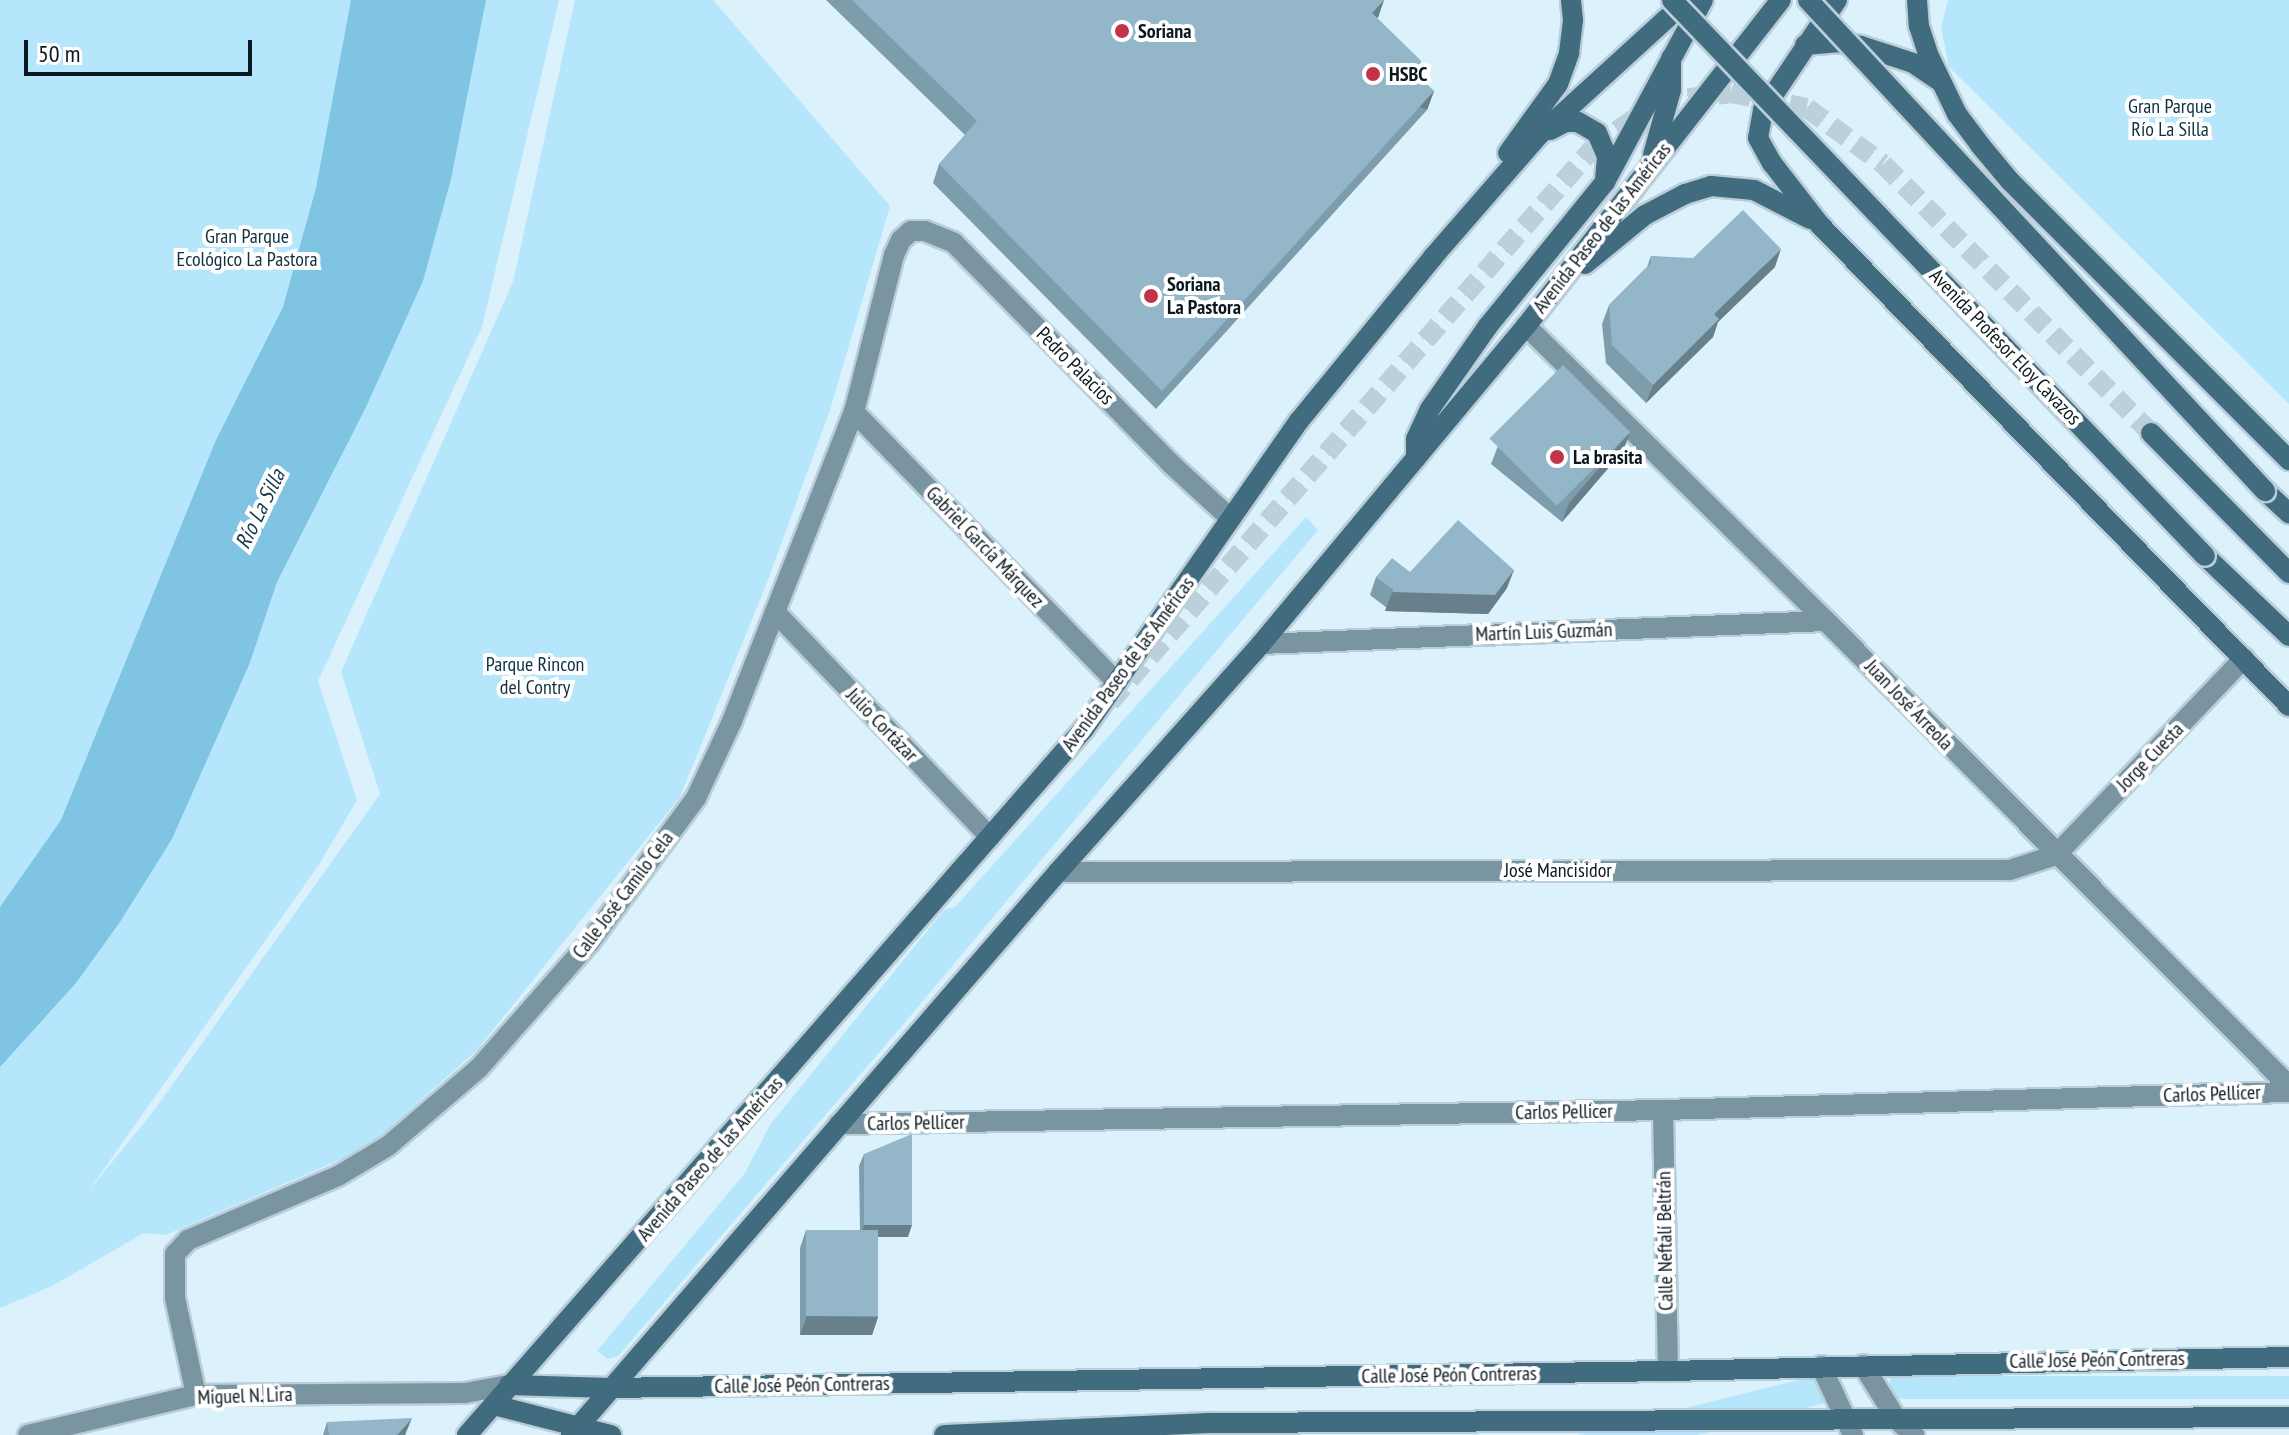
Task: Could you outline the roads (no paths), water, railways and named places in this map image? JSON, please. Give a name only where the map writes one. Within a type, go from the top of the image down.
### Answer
[{"type":"main road","points":[[1459,229],[1474,199],[1558,84],[1569,53],[1573,20],[1571,0]]},
{"type":"main road","name":"Avenida Profesor Eloy Cavazos","points":[[1672,0],[2205,556],[2289,636]]},
{"type":"main road","name":"Avenida Paseo de las Américas","points":[[467,1435],[1084,729],[1299,421],[1538,136],[1687,0]]},
{"type":"main road","points":[[1416,458],[1414,449],[1420,428],[1454,371],[1605,182],[1703,0]]},
{"type":"main road","name":"Avenida Paseo de las Américas","points":[[574,1432],[1058,872],[1261,644],[1526,326],[1781,0]]},
{"type":"main road","points":[[1808,0],[2265,491],[2289,513]]},
{"type":"main road","points":[[1837,0],[1763,110],[1758,138],[1772,163],[1820,225],[2289,706]]},
{"type":"main road","points":[[1917,0],[1919,26],[1928,54],[1957,114],[2010,181],[2289,460]]},
{"type":"main road","points":[[1805,45],[1837,42],[1861,46],[1913,63],[1943,83]]},
{"type":"main road","points":[[1650,166],[1671,90],[1671,56]]},
{"type":"main road","points":[[1538,136],[1566,122],[1588,126],[1604,145],[1605,182]]},
{"type":"main road","points":[[1551,294],[1645,215],[1685,194],[1711,186],[1754,190],[1820,225]]},
{"type":"main road","points":[[2151,433],[2289,573]]},
{"type":"main road","name":"Calle José Peón Contreras","points":[[509,1385],[610,1388],[1668,1371],[2289,1357]]},
{"type":"main road","points":[[494,1405],[574,1432],[611,1435]]},
{"type":"main road","points":[[944,1435],[1210,1429],[1849,1428],[1897,1420],[2289,1417]]},
{"type":"street","name":"Pedro Palacios","points":[[911,231],[925,231],[954,243],[1171,464],[1231,519]]},
{"type":"street","name":"Calle José Camilo Cela","points":[[196,1395],[175,1298],[175,1254],[188,1240],[338,1176],[375,1153],[479,1068],[589,943],[696,798],[732,721],[854,412],[894,255],[901,240],[911,231]]},
{"type":"street","name":"Juan José Arreola","points":[[1526,326],[1826,621],[2289,1089]]},
{"type":"street","name":"Gabriel García Márquez","points":[[854,412],[1117,682]]},
{"type":"street","name":"Julio Cortázar","points":[[775,612],[990,837]]},
{"type":"street","name":"Martín Luis Guzmán","points":[[1261,644],[1826,621]]},
{"type":"street","name":"Jorge Cuesta","points":[[2056,855],[2244,658]]},
{"type":"street","name":"José Mancisidor","points":[[1058,872],[2010,870],[2056,855]]},
{"type":"street","name":"Carlos Pellicer","points":[[839,1124],[1663,1110],[2289,1089]]},
{"type":"street","name":"Calle Neftalí Beltrán","points":[[1663,1110],[1668,1371]]},
{"type":"street","points":[[1863,1365],[1897,1420],[1914,1435]]},
{"type":"street","points":[[1821,1366],[1849,1428]]},
{"type":"street","name":"Miguel N. Lira","points":[[28,1435],[196,1395],[465,1393],[509,1385]]},
{"type":"street","name":"Miguel N. Lira","points":[[465,1393],[494,1405]]},
{"type":"water","name":"Río La Silla","points":[[351,0],[486,0],[451,179],[423,281],[366,407],[277,582],[249,665],[172,839],[120,922],[76,983],[0,1067],[0,907],[61,820],[216,440],[283,307],[316,188]]},
{"type":"tunnel","points":[[1110,702],[1593,148],[1658,102],[1731,93],[1807,108],[1883,164],[2151,433]]},
{"type":"place","name":"Soriana","points":[[1122,31]]},
{"type":"place","name":"HSBC","points":[[1373,74]]},
{"type":"place","name":"Soriana La Pastora","points":[[1151,296]]},
{"type":"place","name":"La brasita","points":[[1557,457]]},
{"type":"park label","name":"Gran Parque Río La Silla","points":[[2170,118]]},
{"type":"park label","name":"Gran Parque Ecológico La Pastora","points":[[247,248]]},
{"type":"park label","name":"Parque Rincon del Contry","points":[[535,676]]}]
